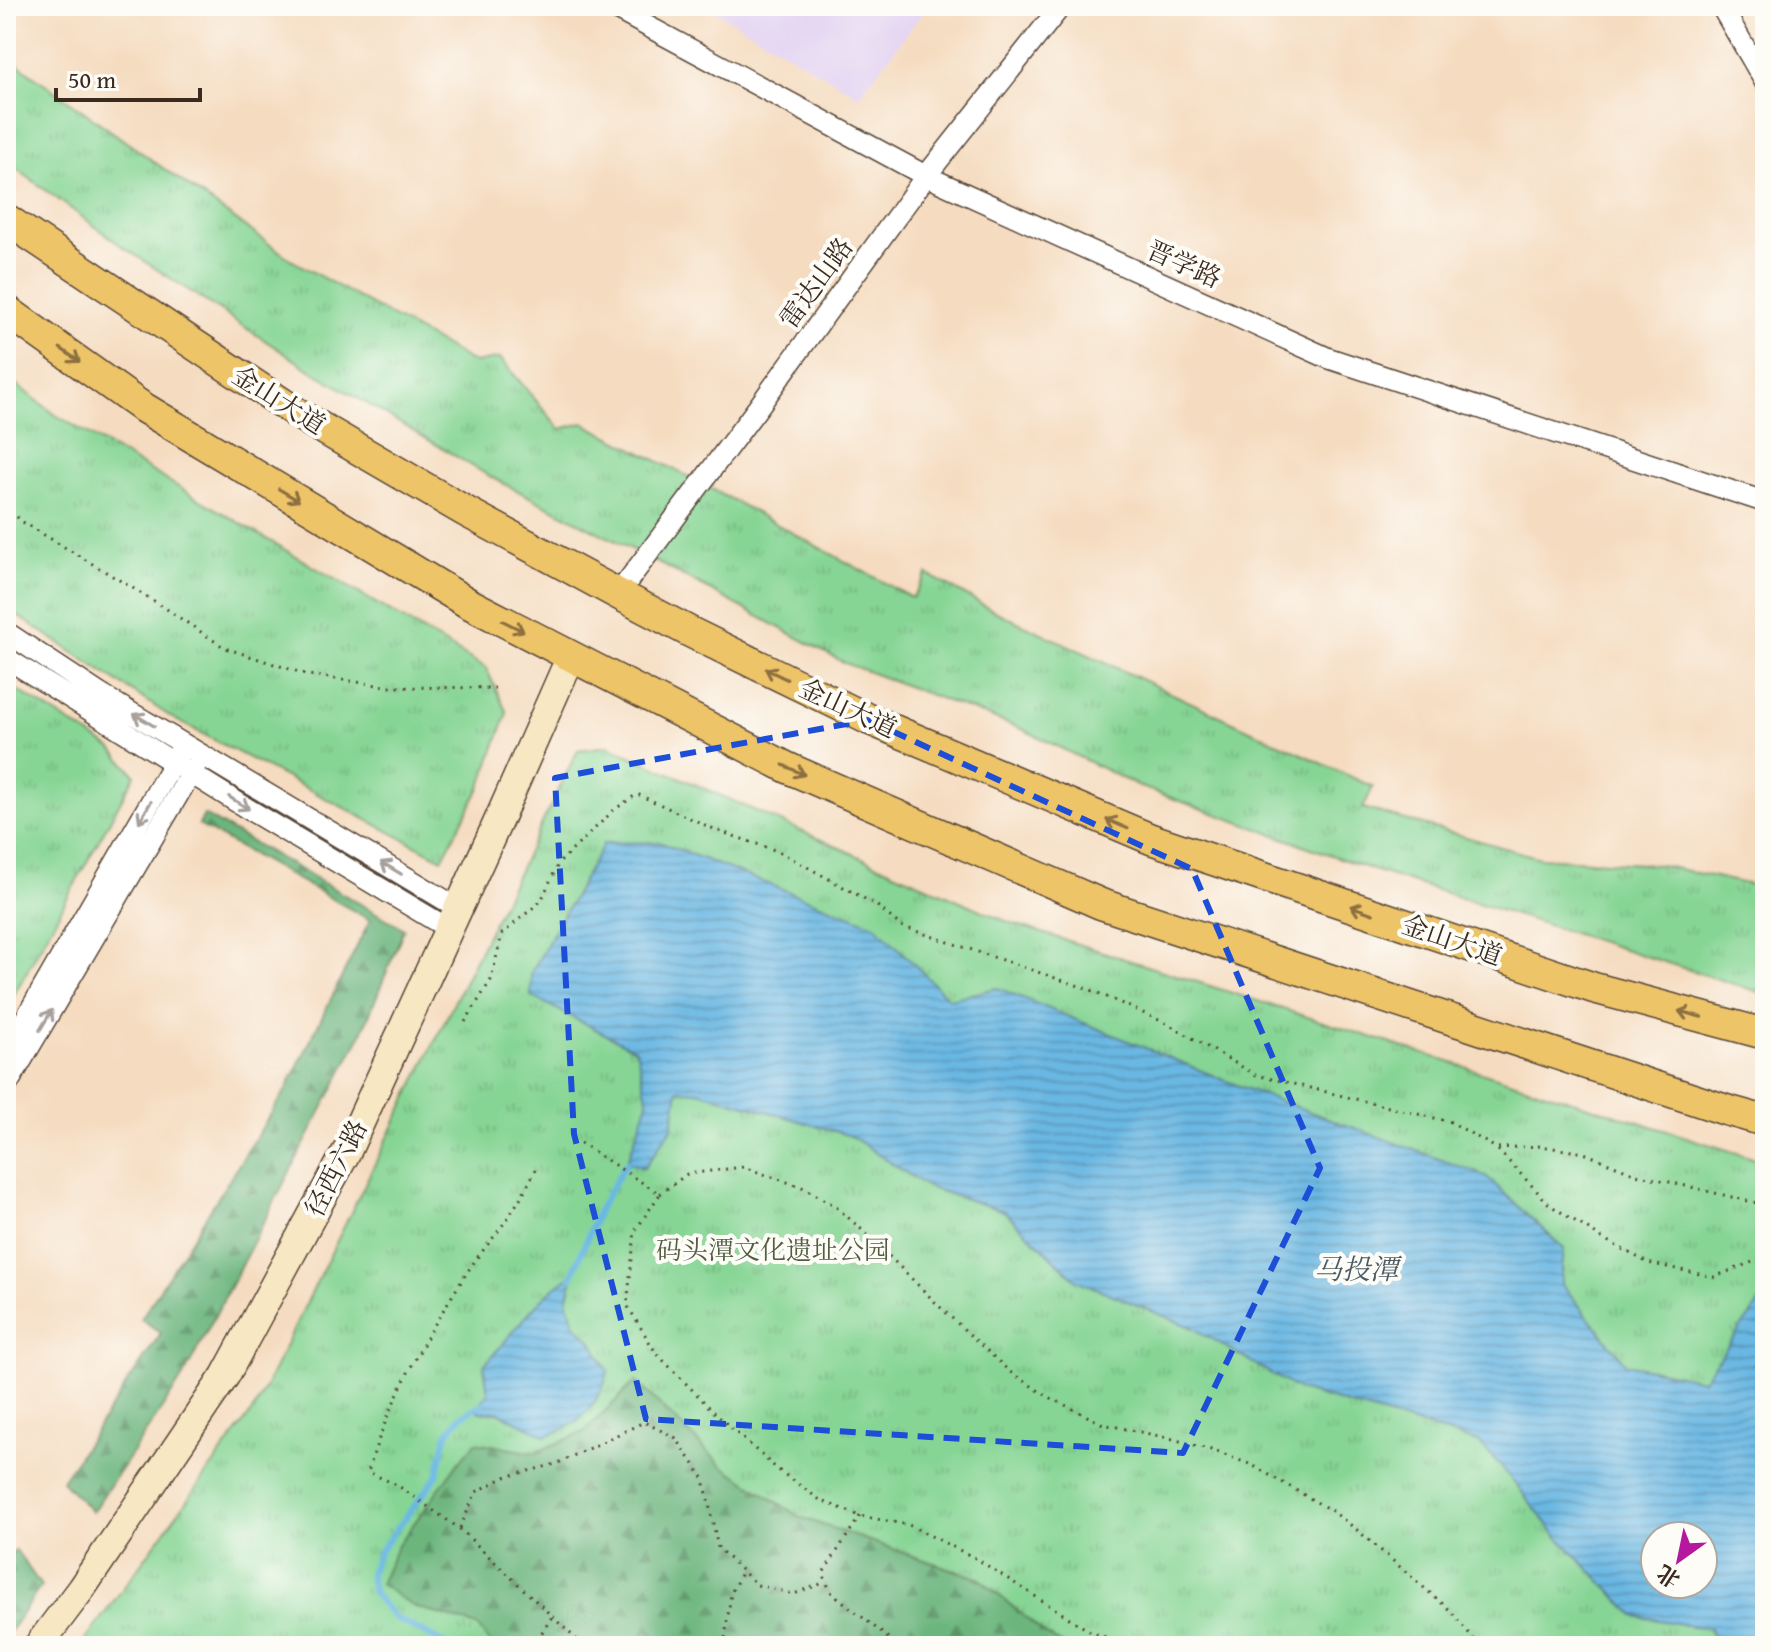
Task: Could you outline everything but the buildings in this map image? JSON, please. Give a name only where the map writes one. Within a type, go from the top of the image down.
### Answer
[{"type":"main road","name":"金山大道","points":[[6,219],[303,417],[463,510],[692,633],[868,719],[1151,839],[1594,988],[1765,1034]]},
{"type":"main road","points":[[6,310],[139,405],[468,603],[788,768],[1101,904],[1765,1121]]},
{"type":"street","name":"晋学路","points":[[610,6],[926,176],[1328,358],[1765,502]]},
{"type":"street","name":"雷达山路","points":[[618,594],[926,176],[1061,6]]},
{"type":"street","points":[[1721,6],[1765,82]]},
{"type":"street","points":[[6,632],[454,919]]},
{"type":"street","name":"径西六路","points":[[38,1646],[81,1589],[225,1376],[348,1149],[571,656]]},
{"type":"street","points":[[6,658],[183,768],[454,919]]},
{"type":"street","points":[[6,1087],[192,749]]},
{"type":"street","points":[[6,1052],[183,768]]},
{"type":"path","points":[[6,505],[21,521],[159,604],[225,648],[308,675],[392,687],[495,688]]},
{"type":"path","points":[[465,1022],[491,980],[502,934],[541,901],[558,864],[614,810],[637,794],[716,830],[780,852],[876,905],[901,926],[1091,990],[1168,1024],[1256,1075],[1451,1122],[1496,1148],[1550,1205],[1648,1263],[1714,1277],[1765,1257]]},
{"type":"path","points":[[580,1143],[660,1194]]},
{"type":"path","points":[[1496,1148],[1541,1146],[1584,1153],[1636,1174],[1765,1205]]},
{"type":"path","points":[[1133,1646],[1091,1632],[977,1559],[909,1525],[860,1516],[820,1500],[777,1469],[719,1417],[656,1353],[627,1305],[635,1231],[660,1194],[687,1174],[743,1167],[802,1187],[834,1205],[861,1229],[1010,1372],[1047,1396],[1103,1424],[1173,1439],[1252,1465],[1332,1511],[1451,1611],[1479,1646]]},
{"type":"path","points":[[536,1169],[520,1199],[446,1305],[395,1398],[368,1472],[397,1485],[460,1529],[576,1639],[593,1646]]},
{"type":"path","points":[[460,1529],[476,1492],[505,1477],[569,1459],[644,1422],[676,1438],[704,1479],[718,1548],[757,1585],[794,1594],[826,1582]]},
{"type":"path","points":[[860,1516],[823,1573],[830,1591],[898,1646]]},
{"type":"path","points":[[724,1646],[731,1593],[742,1571]]},
{"type":"path","points":[[533,1646],[552,1617]]},
{"type":"highlighted area","points":[[868,720],[1192,869],[1320,1168],[1183,1453],[646,1419],[574,1134],[555,778]]},
{"type":"shaded area","points":[[707,6],[928,6],[859,96]]},
{"type":"green space","points":[[6,56],[293,261],[475,363],[500,358],[560,429],[583,423],[912,598],[927,574],[994,611],[1373,787],[1363,808],[1540,858],[1660,865],[1765,888],[1765,994],[1373,870],[1138,786],[1022,729],[845,663],[491,477],[307,368],[126,249],[6,161]]},
{"type":"green space","points":[[6,377],[56,415],[486,668],[507,713],[481,786],[442,859],[174,719],[6,608]]},
{"type":"green space","points":[[6,683],[112,749],[135,775],[6,1009]]},
{"type":"green space","name":"码头潭文化遗址公园","points":[[608,746],[1008,922],[1765,1162],[1765,1646],[81,1646],[256,1406],[578,750]]},
{"type":"green space","points":[[204,815],[404,929],[361,1035],[183,1377],[92,1512],[62,1481],[161,1333],[141,1319],[286,1090],[370,920],[199,825]]},
{"type":"green space","points":[[636,1381],[721,1465],[800,1517],[980,1579],[1046,1635],[1066,1646],[492,1646],[477,1626],[413,1606],[380,1584],[397,1547],[476,1442],[534,1453],[584,1432]]},
{"type":"green space","points":[[16,1550],[41,1586],[6,1637],[6,1559]]},
{"type":"water","name":"马投潭","points":[[659,842],[875,925],[949,999],[998,988],[1239,1086],[1486,1176],[1564,1249],[1561,1283],[1626,1364],[1703,1380],[1765,1295],[1765,1646],[1715,1646],[1710,1629],[1635,1616],[1558,1537],[1478,1442],[1299,1390],[1193,1328],[1076,1280],[1004,1211],[927,1187],[851,1136],[698,1091],[678,1090],[672,1128],[644,1168],[627,1162],[648,1102],[636,1050],[531,996],[531,973],[604,843]]},
{"type":"water","points":[[574,1274],[567,1300],[575,1325],[591,1340],[608,1371],[595,1401],[571,1425],[546,1436],[498,1412],[479,1412],[476,1407],[488,1394],[484,1365],[537,1304]]},
{"type":"waterway","points":[[571,1278],[599,1209],[627,1162]]},
{"type":"waterway","points":[[450,1646],[395,1618],[373,1593],[370,1573],[379,1552],[437,1476],[446,1436],[460,1417],[481,1404]]}]
